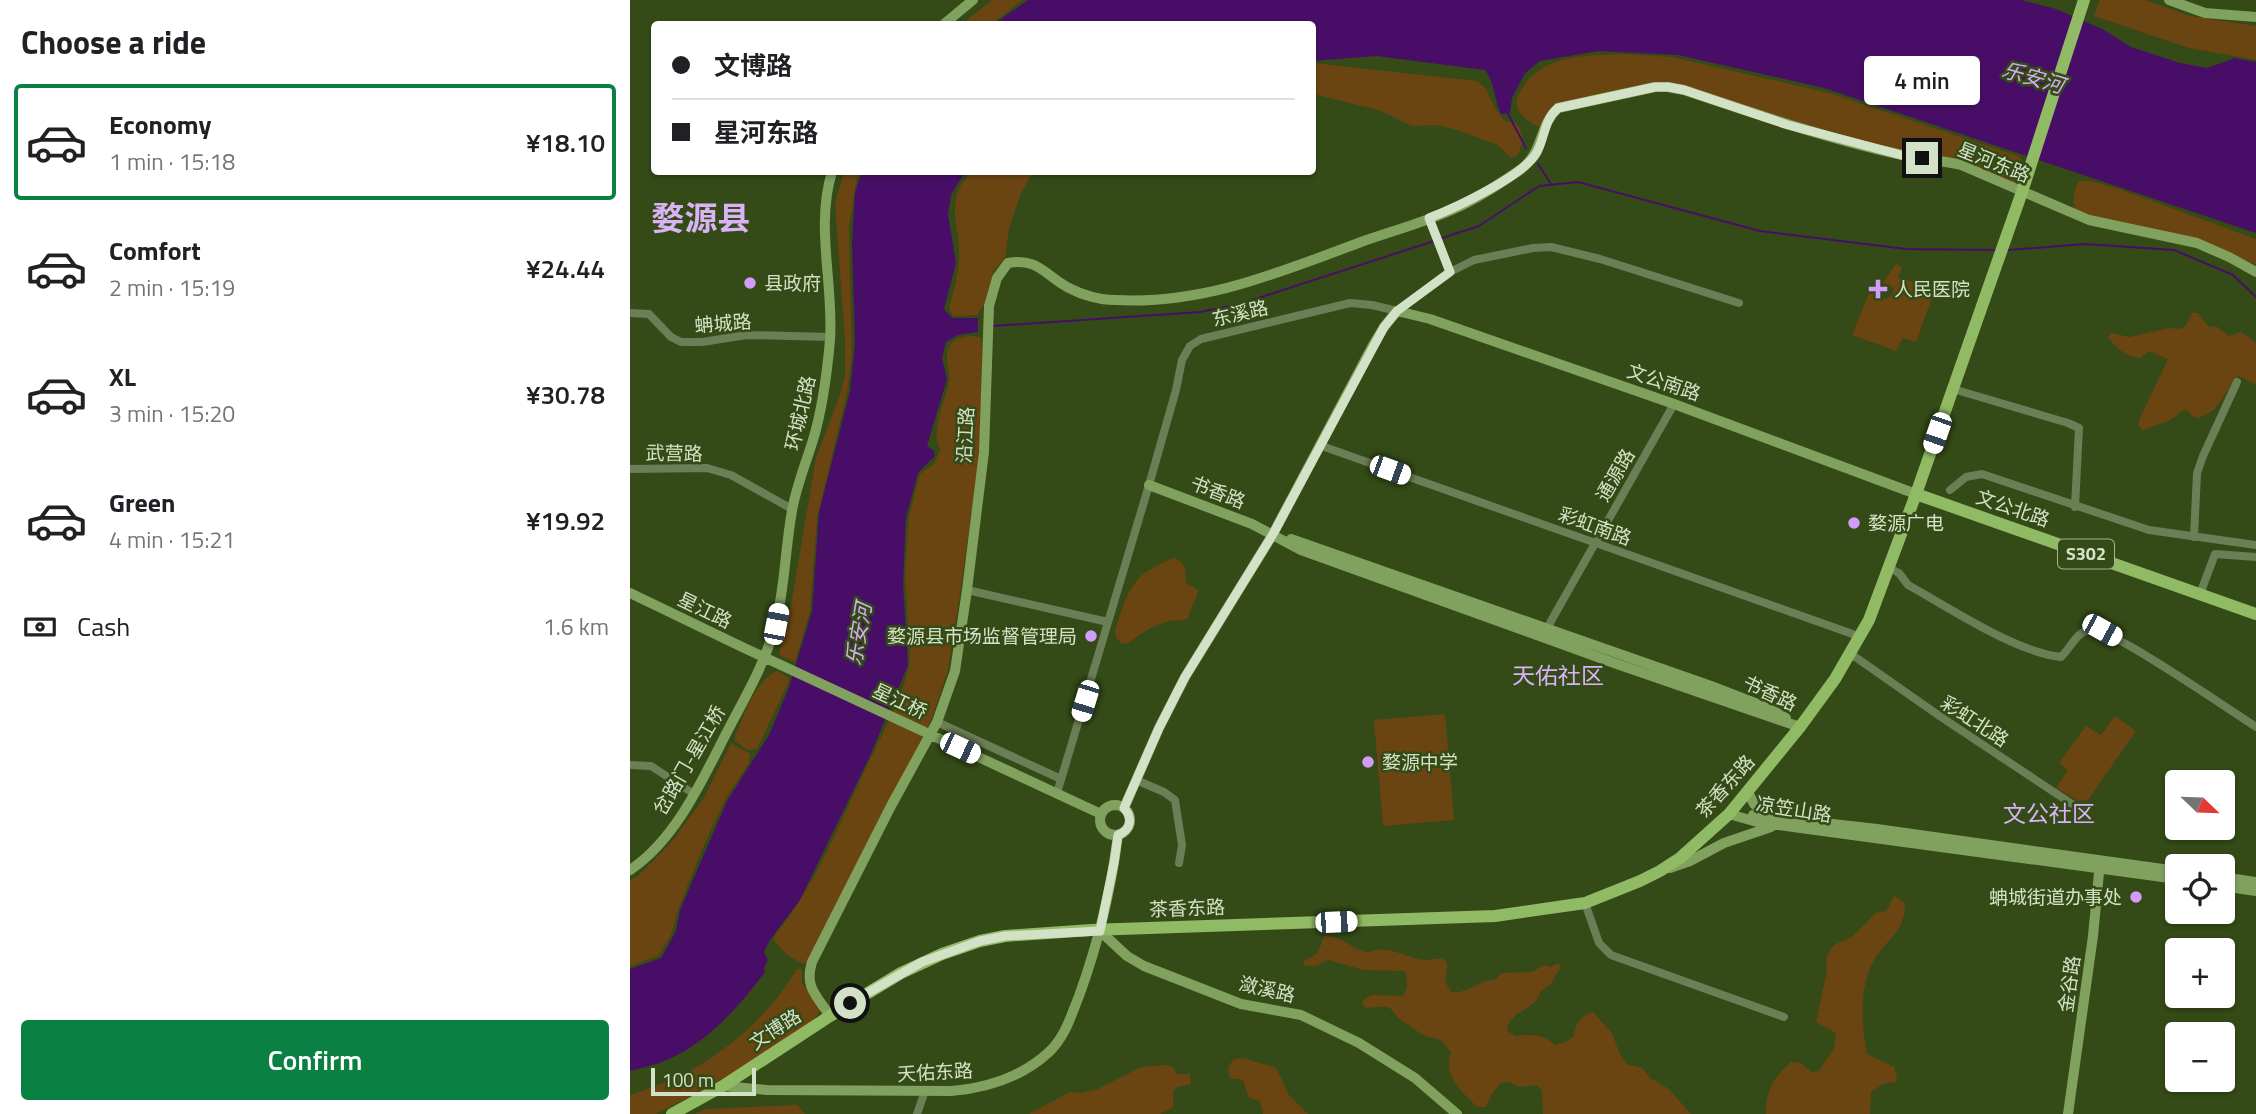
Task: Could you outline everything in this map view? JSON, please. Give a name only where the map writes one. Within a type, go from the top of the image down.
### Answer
[{"type":"main road","name":"茶香东路","points":[[1100,931],[1495,916],[1585,903],[1660,871],[1702,840],[1730,814],[1800,727],[1861,637],[1916,495],[2022,192],[2084,0]]},
{"type":"main road","name":"文公北路","points":[[1916,495],[2256,614]]},
{"type":"main road","name":"文博路","points":[[672,1114],[723,1086],[901,973],[961,947],[1005,936],[1100,931]]},
{"type":"street","points":[[948,21],[973,0]]},
{"type":"street","points":[[2169,0],[2205,13],[2256,17]]},
{"type":"street","name":"星河东路","points":[[1429,218],[1456,208],[1520,170],[1537,152],[1547,122],[1558,108],[1655,87],[1668,87],[1788,125],[1905,156],[1961,164],[2089,220],[2197,243],[2256,272]]},
{"type":"street","name":"环城北路","points":[[766,658],[782,592],[792,509],[825,389],[830,337],[825,218],[827,189],[831,175]]},
{"type":"street","points":[[1429,218],[1450,272]]},
{"type":"street","name":"沿江路","points":[[830,1016],[810,987],[808,980],[812,962],[937,722],[955,671],[984,452],[989,306],[1000,271],[1008,263],[1024,261],[1038,266],[1069,288],[1094,296],[1113,300],[1181,299],[1248,284],[1429,218]]},
{"type":"street","points":[[1124,808],[1185,677],[1273,534],[1373,345],[1397,311],[1450,272],[1474,260],[1532,248],[1551,247],[1600,259],[1739,303]]},
{"type":"street","name":"东溪路","points":[[1057,793],[1149,485],[1182,359],[1190,346],[1201,339],[1350,303],[1397,311]]},
{"type":"street","name":"文公南路","points":[[1397,311],[1430,319],[1674,404],[1916,495]]},
{"type":"street","name":"蚺城路","points":[[630,313],[649,314],[671,337],[681,342],[702,342],[747,335],[830,337]]},
{"type":"street","points":[[2194,537],[2197,473],[2237,382]]},
{"type":"street","points":[[1953,389],[2079,428],[2075,506]]},
{"type":"street","name":"通源路","points":[[1546,632],[1674,404]]},
{"type":"street","name":"彩虹南路","points":[[1319,445],[1861,637]]},
{"type":"street","name":"武营路","points":[[630,468],[707,468],[731,475],[792,509]]},
{"type":"street","points":[[1950,490],[1966,477],[1982,474],[2149,530],[2256,545]]},
{"type":"street","name":"书香路","points":[[1149,485],[1273,534],[1768,708],[1800,727]]},
{"type":"street","points":[[2200,594],[2216,554],[2256,557]]},
{"type":"street","points":[[1889,568],[1899,573],[1908,585],[2015,644],[2053,656],[2061,657],[2082,632],[2094,628],[2102,630],[2256,727]]},
{"type":"street","points":[[967,590],[1108,622]]},
{"type":"street","name":"星江路","points":[[630,593],[766,658]]},
{"type":"street","name":"彩虹北路","points":[[1852,654],[1941,717],[2084,811]]},
{"type":"street","name":"星江桥","points":[[766,658],[1057,793]]},
{"type":"street","name":"岔路门-星江桥","points":[[630,870],[658,845],[694,794],[766,658]]},
{"type":"street","points":[[937,722],[1061,779]]},
{"type":"street","points":[[630,765],[651,766],[694,794]]},
{"type":"street","points":[[1136,780],[1175,800],[1182,845],[1178,863]]},
{"type":"street","points":[[1748,792],[1758,809],[1779,821]]},
{"type":"street","points":[[1057,793],[1101,814]]},
{"type":"street","points":[[1111,806],[1124,808],[1129,815],[1129,824],[1125,831],[1118,835],[1108,834],[1101,828],[1101,814],[1111,806]]},
{"type":"street","name":"凉笠山路","points":[[1730,814],[2100,864],[2165,870]]},
{"type":"street","points":[[1660,871],[1690,861],[1724,843],[1779,821]]},
{"type":"street","name":"天佑东路","points":[[723,1086],[779,1091],[971,1089],[1001,1082],[1033,1063],[1049,1051],[1068,1025],[1100,931],[1118,835]]},
{"type":"street","name":"凉笠山路","points":[[2100,864],[2165,877]]},
{"type":"street","name":"金谷路","points":[[2068,1114],[2094,936],[2100,864]]},
{"type":"street","points":[[2235,879],[2256,882]]},
{"type":"street","points":[[2235,888],[2256,891]]},
{"type":"street","points":[[1585,903],[1599,943],[1611,955],[1784,1017]]},
{"type":"street","name":"潋溪路","points":[[1100,931],[1127,956],[1144,966],[1241,1004],[1262,1010],[1301,1015],[1359,1043],[1415,1078],[1457,1114]]},
{"type":"street","points":[[917,1114],[925,1091]]},
{"type":"shaded area","points":[[992,0],[1022,0],[996,21],[966,21]]},
{"type":"shaded area","points":[[2100,0],[2145,0],[2190,16],[2256,26],[2256,60],[2189,48],[2094,16]]},
{"type":"shaded area","points":[[1622,54],[1672,57],[1829,93],[2018,156],[2022,160],[2015,184],[1669,85],[1565,103],[1538,127],[1518,109],[1516,104],[1519,93],[1528,80],[1551,64],[1578,57]]},
{"type":"shaded area","points":[[1316,63],[1477,81],[1486,89],[1496,110],[1505,121],[1516,123],[1521,132],[1521,146],[1518,155],[1511,158],[1498,145],[1454,129],[1435,125],[1412,126],[1379,110],[1316,95]]},
{"type":"shaded area","points":[[843,175],[859,175],[849,227],[852,355],[847,393],[817,518],[810,611],[795,662],[779,655],[791,605],[816,458],[845,375],[835,203]]},
{"type":"shaded area","points":[[969,175],[1031,175],[1021,193],[1009,228],[1005,259],[994,270],[985,303],[977,315],[953,316],[949,307],[959,259],[955,202],[963,182]]},
{"type":"shaded area","points":[[2078,181],[2091,181],[2119,189],[2256,239],[2256,265],[2202,240],[2077,213],[2074,193]]},
{"type":"shaded area","points":[[1896,264],[1902,267],[1898,277],[1935,289],[1916,342],[1903,338],[1896,351],[1852,335],[1869,293],[1886,299],[1891,296],[1894,288],[1883,283]]},
{"type":"shaded area","points":[[2192,313],[2198,313],[2209,327],[2216,326],[2229,336],[2241,332],[2256,342],[2256,384],[2238,376],[2214,410],[2199,418],[2193,417],[2187,410],[2182,410],[2169,421],[2143,431],[2139,420],[2168,359],[2149,351],[2140,358],[2130,355],[2118,349],[2108,337],[2111,333],[2130,337],[2169,328],[2180,329],[2186,325]]},
{"type":"shaded area","points":[[970,336],[980,337],[982,343],[980,451],[948,670],[932,718],[921,740],[806,964],[801,963],[780,948],[774,940],[775,935],[803,895],[826,852],[904,684],[910,659],[905,574],[909,516],[920,474],[934,464],[940,450],[937,424],[949,381],[948,349],[955,340]]},
{"type":"shaded area","points":[[1174,558],[1183,565],[1186,583],[1198,590],[1189,617],[1161,624],[1127,644],[1121,643],[1115,630],[1132,586],[1145,573]]},
{"type":"shaded area","points":[[777,671],[789,678],[788,683],[759,745],[756,749],[747,750],[735,741],[735,736],[756,691]]},
{"type":"shaded area","points":[[1445,714],[1454,820],[1383,826],[1374,720]]},
{"type":"shaded area","points":[[2115,716],[2136,731],[2088,800],[2079,801],[2056,788],[2068,770],[2059,763],[2086,726],[2101,735]]},
{"type":"shaded area","points":[[731,743],[750,754],[749,763],[726,798],[704,845],[677,912],[672,933],[658,956],[630,966],[630,880],[637,877],[669,845],[704,798]]},
{"type":"shaded area","points":[[1894,896],[1905,903],[1903,920],[1897,932],[1878,954],[1867,977],[1863,1030],[1867,1054],[1894,1067],[1896,1082],[1883,1084],[1871,1092],[1870,1114],[1766,1114],[1769,1091],[1775,1079],[1791,1062],[1801,1063],[1811,1072],[1819,1071],[1834,1048],[1836,1033],[1816,1022],[1827,970],[1826,957],[1834,945],[1852,937],[1876,913],[1886,911]]},
{"type":"shaded area","points":[[1324,936],[1338,938],[1364,952],[1382,950],[1419,959],[1438,958],[1446,961],[1445,979],[1452,992],[1463,991],[1496,979],[1502,973],[1532,972],[1544,965],[1550,967],[1558,963],[1561,967],[1550,985],[1540,992],[1534,1003],[1513,1018],[1507,1031],[1516,1036],[1542,1037],[1555,1045],[1574,1036],[1579,1021],[1593,1012],[1612,1033],[1626,1064],[1643,1068],[1650,1078],[1669,1089],[1691,1114],[1543,1114],[1542,1091],[1537,1085],[1519,1087],[1509,1082],[1501,1083],[1486,1107],[1477,1107],[1455,1083],[1449,1068],[1451,1053],[1443,1042],[1420,1033],[1400,1020],[1388,1007],[1364,1007],[1362,1001],[1371,995],[1402,996],[1407,984],[1404,971],[1364,970],[1328,960],[1316,966],[1304,965],[1304,961],[1318,953]]},
{"type":"shaded area","points":[[797,969],[802,970],[802,983],[819,1005],[819,1013],[813,1020],[732,1075],[656,1114],[630,1114],[630,1095],[679,1076],[719,1053],[762,1015]]},
{"type":"shaded area","points":[[1243,1058],[1276,1068],[1289,1095],[1308,1114],[1263,1114],[1260,1101],[1249,1098],[1243,1080],[1230,1078],[1230,1064],[1234,1059]]},
{"type":"shaded area","points":[[1141,1067],[1173,1067],[1177,1074],[1190,1074],[1191,1084],[1177,1087],[1173,1091],[1173,1107],[1160,1114],[1029,1114],[1070,1092],[1096,1090]]},
{"type":"shaded area","points":[[797,1105],[805,1114],[695,1114],[706,1109]]},
{"type":"water","name":"乐安河","points":[[1028,0],[2021,0],[2056,9],[2102,29],[2131,47],[2180,63],[2207,68],[2235,58],[2256,62],[2256,233],[1824,88],[1678,55],[1598,51],[1540,61],[1525,73],[1512,98],[1510,113],[1501,114],[1491,80],[1485,70],[1377,56],[1316,61],[1316,21],[998,21]]},
{"type":"water","name":"乐安河","points":[[861,175],[963,175],[951,195],[948,214],[956,263],[944,309],[952,318],[978,318],[978,332],[958,335],[946,342],[942,358],[947,379],[927,446],[934,451],[935,456],[918,473],[906,518],[903,584],[908,665],[870,756],[800,900],[764,952],[768,960],[765,972],[734,1010],[696,1044],[667,1060],[630,1071],[630,969],[661,958],[676,931],[680,910],[727,801],[769,735],[789,687],[812,611],[819,512],[850,391],[855,343],[852,244],[855,192]]},
{"type":"waterway","points":[[1507,112],[1526,148]]},
{"type":"waterway","points":[[1538,164],[1551,184]]},
{"type":"waterway","points":[[1439,239],[1479,226],[1539,186],[1578,182],[1760,231],[1906,249],[1996,250]]},
{"type":"waterway","points":[[992,326],[1200,312],[1240,304],[1434,241]]},
{"type":"waterway","points":[[2008,250],[2085,244],[2174,250],[2233,275],[2256,297]]},
{"type":"place","name":"县政府","points":[[750,283]]},
{"type":"place","name":"人民医院","points":[[1878,289]]},
{"type":"place","name":"婺源广电","points":[[1854,523]]},
{"type":"place","name":"婺源县市场监督管理局","points":[[1091,636]]},
{"type":"place","name":"婺源中学","points":[[1368,762]]},
{"type":"place","name":"蚺城街道办事处","points":[[2136,897]]},
{"type":"district","name":"婺源县","points":[[701,218]]},
{"type":"district","name":"天佑社区","points":[[1558,676]]},
{"type":"district","name":"文公社区","points":[[2049,814]]},
{"type":"route","points":[[850,1003],[922,962],[980,941],[1005,936],[1100,931],[1118,835],[1128,828],[1130,819],[1124,808],[1178,690],[1273,534],[1384,327],[1397,311],[1450,272],[1429,218],[1456,208],[1520,170],[1537,152],[1547,122],[1558,108],[1655,87],[1668,87],[1788,125],[1905,156],[1922,158]]}]
